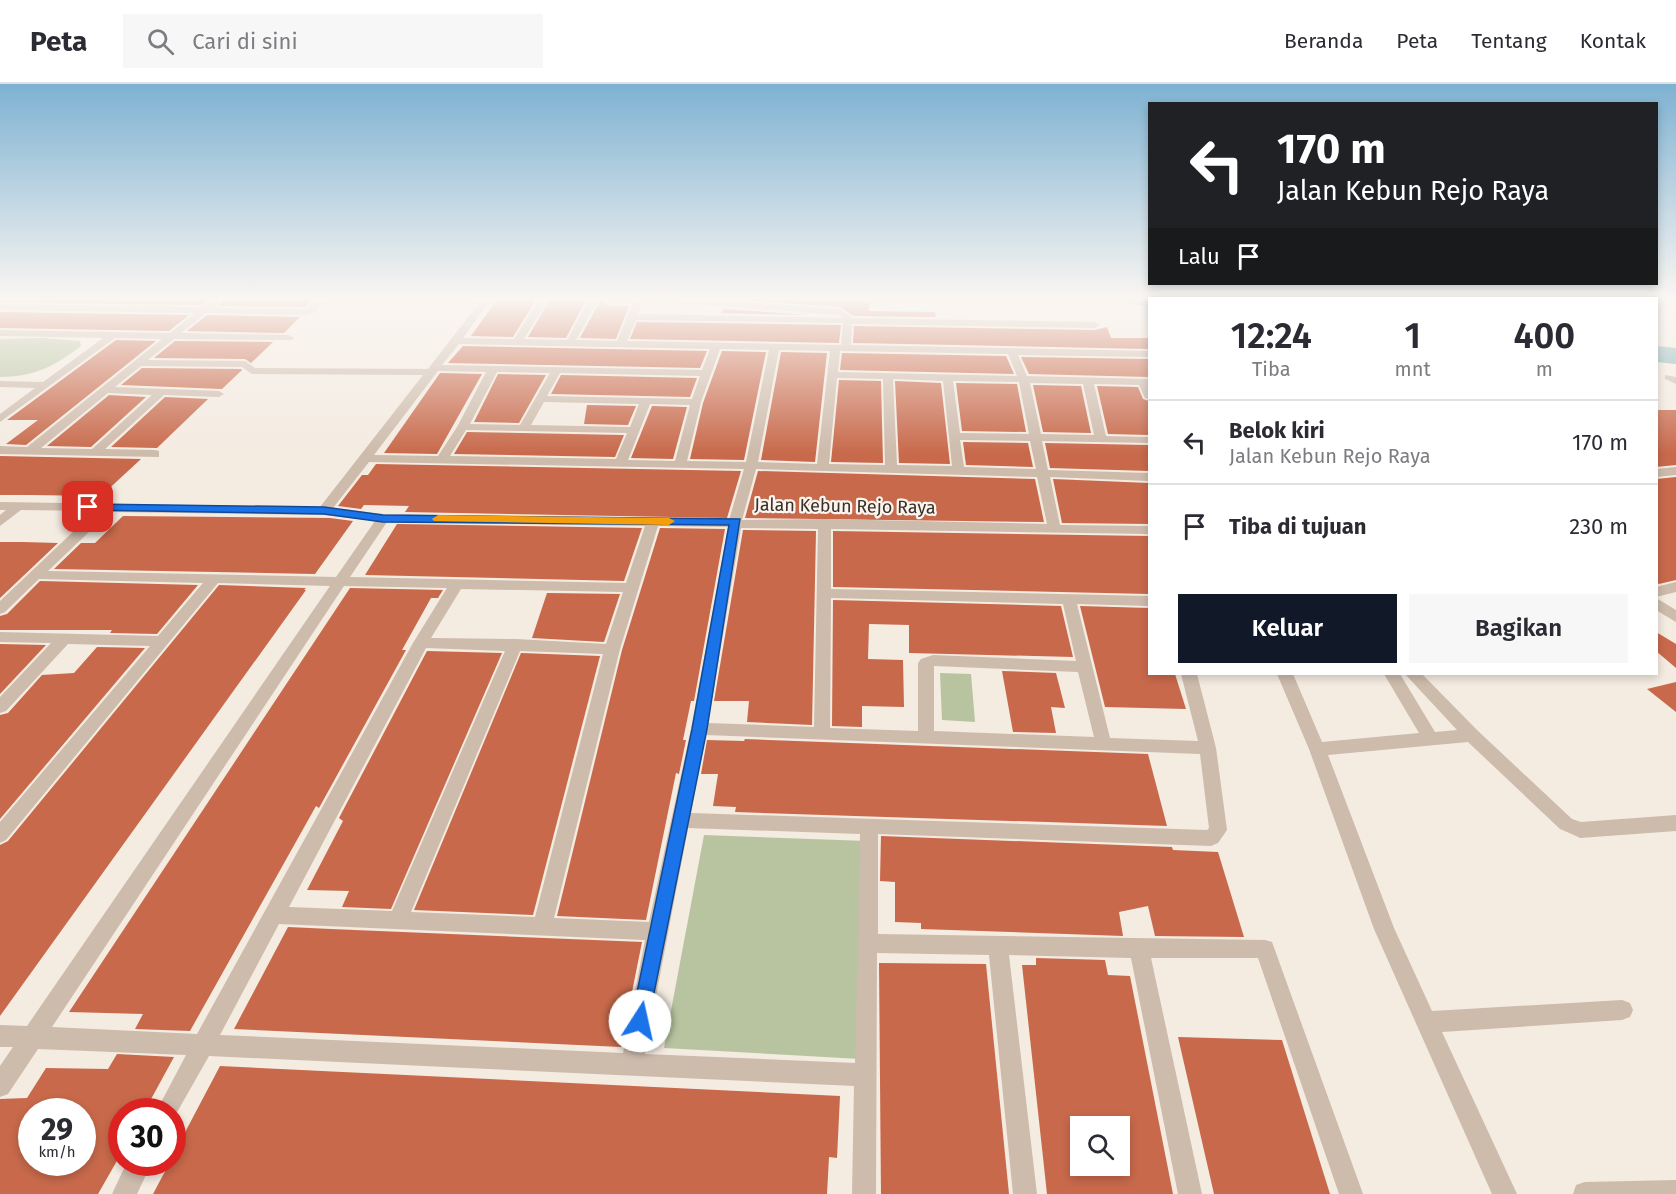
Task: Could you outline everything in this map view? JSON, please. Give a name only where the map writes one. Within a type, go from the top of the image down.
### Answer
[{"type":"street","points":[[0,419],[93,350]]},
{"type":"street","points":[[29,451],[155,350]]},
{"type":"street","points":[[324,511],[368,458],[386,431],[450,350]]},
{"type":"street","points":[[680,465],[696,402],[715,350]]},
{"type":"street","points":[[632,1066],[657,931],[699,729],[735,522],[751,466],[774,350]]},
{"type":"street","points":[[823,467],[834,375],[840,350]]},
{"type":"street","points":[[917,350],[1148,354]]},
{"type":"street","points":[[1012,352],[1024,381],[1054,529]]},
{"type":"street","points":[[138,363],[245,364],[252,370],[706,374]]},
{"type":"street","points":[[441,461],[463,427],[492,371]]},
{"type":"street","points":[[523,429],[556,371]]},
{"type":"street","points":[[834,375],[1146,382]]},
{"type":"street","points":[[888,377],[891,468]]},
{"type":"street","points":[[948,379],[958,470]]},
{"type":"street","points":[[1088,381],[1101,439]]},
{"type":"street","points":[[0,384],[45,385]]},
{"type":"street","points":[[105,390],[219,394]]},
{"type":"street","points":[[95,452],[161,392]]},
{"type":"street","points":[[541,399],[696,402]]},
{"type":"street","points":[[620,464],[632,430],[646,401]]},
{"type":"street","points":[[463,427],[632,430]]},
{"type":"street","points":[[954,436],[1148,440]]},
{"type":"street","points":[[0,450],[155,454]]},
{"type":"street","points":[[368,458],[891,468],[1148,477]]},
{"type":"street","points":[[1658,471],[1676,471]]},
{"type":"street","name":"Jalan Kebun Rejo Raya","points":[[0,506],[324,511],[383,518],[825,523],[1148,530]]},
{"type":"street","points":[[0,522],[18,506]]},
{"type":"street","points":[[0,609],[106,508]]},
{"type":"street","points":[[0,1086],[383,518]]},
{"type":"street","points":[[542,927],[612,649],[653,521]]},
{"type":"street","points":[[822,733],[826,593],[825,523]]},
{"type":"street","points":[[35,574],[340,583],[631,588]]},
{"type":"street","points":[[0,835],[215,578]]},
{"type":"street","points":[[174,1098],[421,643],[457,584]]},
{"type":"street","points":[[1658,592],[1676,587]]},
{"type":"street","points":[[826,593],[1148,602]]},
{"type":"street","points":[[1070,600],[1103,742]]},
{"type":"street","points":[[1658,604],[1676,617]]},
{"type":"street","points":[[0,637],[161,641]]},
{"type":"street","points":[[0,707],[64,639]]},
{"type":"street","points":[[421,643],[516,644],[612,649]]},
{"type":"street","points":[[398,919],[516,644]]},
{"type":"street","points":[[926,736],[926,663],[933,660],[1085,667]]},
{"type":"street","points":[[681,820],[1211,838],[1218,830],[1208,748],[1189,675]]},
{"type":"street","points":[[1285,675],[1317,749],[1384,929],[1505,1194]]},
{"type":"street","points":[[1393,675],[1430,738]]},
{"type":"street","points":[[1414,675],[1559,819],[1574,828],[1676,823]]},
{"type":"street","points":[[699,729],[1103,742],[1208,748]]},
{"type":"street","points":[[1317,749],[1472,735]]},
{"type":"street","points":[[864,1194],[869,826]]},
{"type":"street","points":[[274,915],[657,931]]},
{"type":"street","points":[[868,943],[1139,949],[1265,949],[1351,1194]]},
{"type":"street","points":[[998,946],[1024,1194]]},
{"type":"street","points":[[1139,949],[1190,1194]]},
{"type":"street","points":[[1425,1022],[1622,1010]]},
{"type":"street","points":[[0,1036],[864,1075]]},
{"type":"street","points":[[124,1194],[133,1176]]},
{"type":"street","points":[[1585,1194],[1676,1192]]},
{"type":"green space","points":[[0,350],[75,350],[44,369],[23,375],[0,377]]},
{"type":"green space","points":[[940,673],[971,674],[975,722],[942,720]]},
{"type":"green space","points":[[704,835],[867,841],[860,1059],[664,1048]]},
{"type":"building","points":[[103,350],[145,350],[26,445],[6,444],[38,420],[7,420]]},
{"type":"building","points":[[164,350],[265,350],[251,363],[245,359],[154,358]]},
{"type":"building","points":[[460,350],[707,351],[700,368],[448,363]]},
{"type":"building","points":[[722,351],[766,352],[744,460],[690,459],[703,403]]},
{"type":"building","points":[[781,352],[827,353],[815,462],[761,460]]},
{"type":"building","points":[[842,353],[1006,356],[1014,374],[840,370]]},
{"type":"building","points":[[1021,357],[1148,359],[1148,377],[1029,374]]},
{"type":"building","points":[[142,368],[242,370],[222,389],[121,385]]},
{"type":"building","points":[[440,373],[482,374],[437,454],[384,453]]},
{"type":"building","points":[[498,374],[546,375],[519,423],[474,422]]},
{"type":"building","points":[[561,375],[697,378],[690,397],[551,394]]},
{"type":"building","points":[[839,380],[881,381],[883,463],[831,462]]},
{"type":"building","points":[[895,381],[941,383],[950,464],[899,463]]},
{"type":"building","points":[[956,383],[1017,384],[1026,432],[962,431]]},
{"type":"building","points":[[1033,385],[1081,386],[1091,433],[1043,432]]},
{"type":"building","points":[[1097,386],[1138,387],[1143,399],[1148,401],[1148,435],[1108,434]]},
{"type":"building","points":[[109,395],[146,397],[91,447],[47,446]]},
{"type":"building","points":[[165,397],[208,399],[157,448],[111,447]]},
{"type":"building","points":[[587,405],[636,406],[628,425],[584,424]]},
{"type":"building","points":[[652,406],[687,407],[673,459],[631,458]]},
{"type":"building","points":[[1658,410],[1676,410],[1676,465],[1658,467]]},
{"type":"building","points":[[467,432],[624,435],[615,457],[454,454]]},
{"type":"building","points":[[963,442],[1028,443],[1033,467],[966,465]]},
{"type":"building","points":[[1045,443],[1148,445],[1148,471],[1050,468]]},
{"type":"building","points":[[0,456],[141,459],[101,496],[0,495]]},
{"type":"building","points":[[376,464],[741,471],[727,518],[405,512],[409,506],[364,505],[361,509],[338,506],[362,475],[368,475]]},
{"type":"building","points":[[758,471],[1035,479],[1044,522],[745,518]]},
{"type":"building","points":[[1676,477],[1676,580],[1659,584],[1658,583],[1658,479]]},
{"type":"building","points":[[1053,479],[1148,483],[1148,524],[1062,523]]},
{"type":"building","points":[[123,516],[330,518],[353,521],[315,574],[54,569],[81,543],[95,543]]},
{"type":"building","points":[[397,524],[642,528],[624,581],[365,575]]},
{"type":"building","points":[[660,528],[725,529],[694,701],[691,701],[683,740],[686,740],[679,774],[676,773],[646,920],[557,916],[622,650]]},
{"type":"building","points":[[743,530],[816,531],[812,725],[747,722],[749,701],[714,701]]},
{"type":"building","points":[[833,531],[1148,536],[1148,594],[833,587]]},
{"type":"building","points":[[0,542],[23,542],[58,543],[0,598]]},
{"type":"building","points":[[40,581],[198,585],[157,634],[110,633],[112,630],[0,630],[0,616],[7,614]]},
{"type":"building","points":[[219,585],[306,588],[304,590],[306,590],[0,1016],[0,845],[8,841]]},
{"type":"building","points":[[350,588],[443,590],[438,598],[431,598],[402,650],[406,650],[319,808],[316,806],[190,1031],[135,1029],[143,1014],[69,1012]]},
{"type":"building","points":[[547,593],[620,594],[604,642],[532,638]]},
{"type":"building","points":[[833,600],[1061,606],[1073,657],[909,653],[909,625],[869,624],[868,659],[903,660],[904,707],[862,706],[862,727],[832,726]]},
{"type":"building","points":[[1080,606],[1148,608],[1148,675],[1175,675],[1186,709],[1105,707]]},
{"type":"building","points":[[1658,633],[1676,644],[1676,668],[1658,653]]},
{"type":"building","points":[[0,644],[46,645],[0,694]]},
{"type":"building","points":[[97,647],[145,648],[0,819],[0,715],[8,713],[42,675],[74,673]]},
{"type":"building","points":[[427,651],[502,653],[391,909],[342,907],[349,891],[307,890],[343,821],[339,818]]},
{"type":"building","points":[[521,653],[600,656],[533,915],[414,910]]},
{"type":"building","points":[[1002,671],[1056,673],[1065,708],[1051,707],[1056,733],[1013,732]]},
{"type":"building","points":[[1676,682],[1676,712],[1647,689]]},
{"type":"building","points":[[745,739],[1148,754],[1167,826],[735,812],[736,807],[713,806],[718,774],[701,774],[707,740],[744,741]]},
{"type":"building","points":[[881,836],[1172,847],[1173,850],[1218,852],[1244,937],[1155,936],[1148,906],[1119,912],[1123,936],[921,929],[921,923],[895,922],[895,882],[880,881]]},
{"type":"building","points":[[288,927],[642,942],[621,1047],[234,1029]]},
{"type":"building","points":[[1036,958],[1105,960],[1108,975],[1130,976],[1173,1194],[1047,1194],[1022,965],[1036,965]]},
{"type":"building","points":[[879,963],[986,964],[1009,1194],[881,1194]]},
{"type":"building","points":[[1178,1037],[1282,1040],[1330,1194],[1214,1194]]},
{"type":"building","points":[[117,1054],[174,1057],[152,1098],[108,1098],[108,1176],[98,1194],[0,1194],[0,1099],[18,1098],[18,1176],[96,1176],[96,1098],[27,1098],[46,1068],[108,1069]]},
{"type":"building","points":[[220,1066],[840,1096],[837,1158],[829,1157],[827,1194],[153,1194],[163,1176],[186,1176],[186,1130]]},
{"type":"waterway","points":[[1658,354],[1676,356]]},
{"type":"slow traffic","points":[[438,519],[669,521]]},
{"type":"route","points":[[88,507],[324,511],[383,518],[735,522],[699,729],[640,1021]]}]
